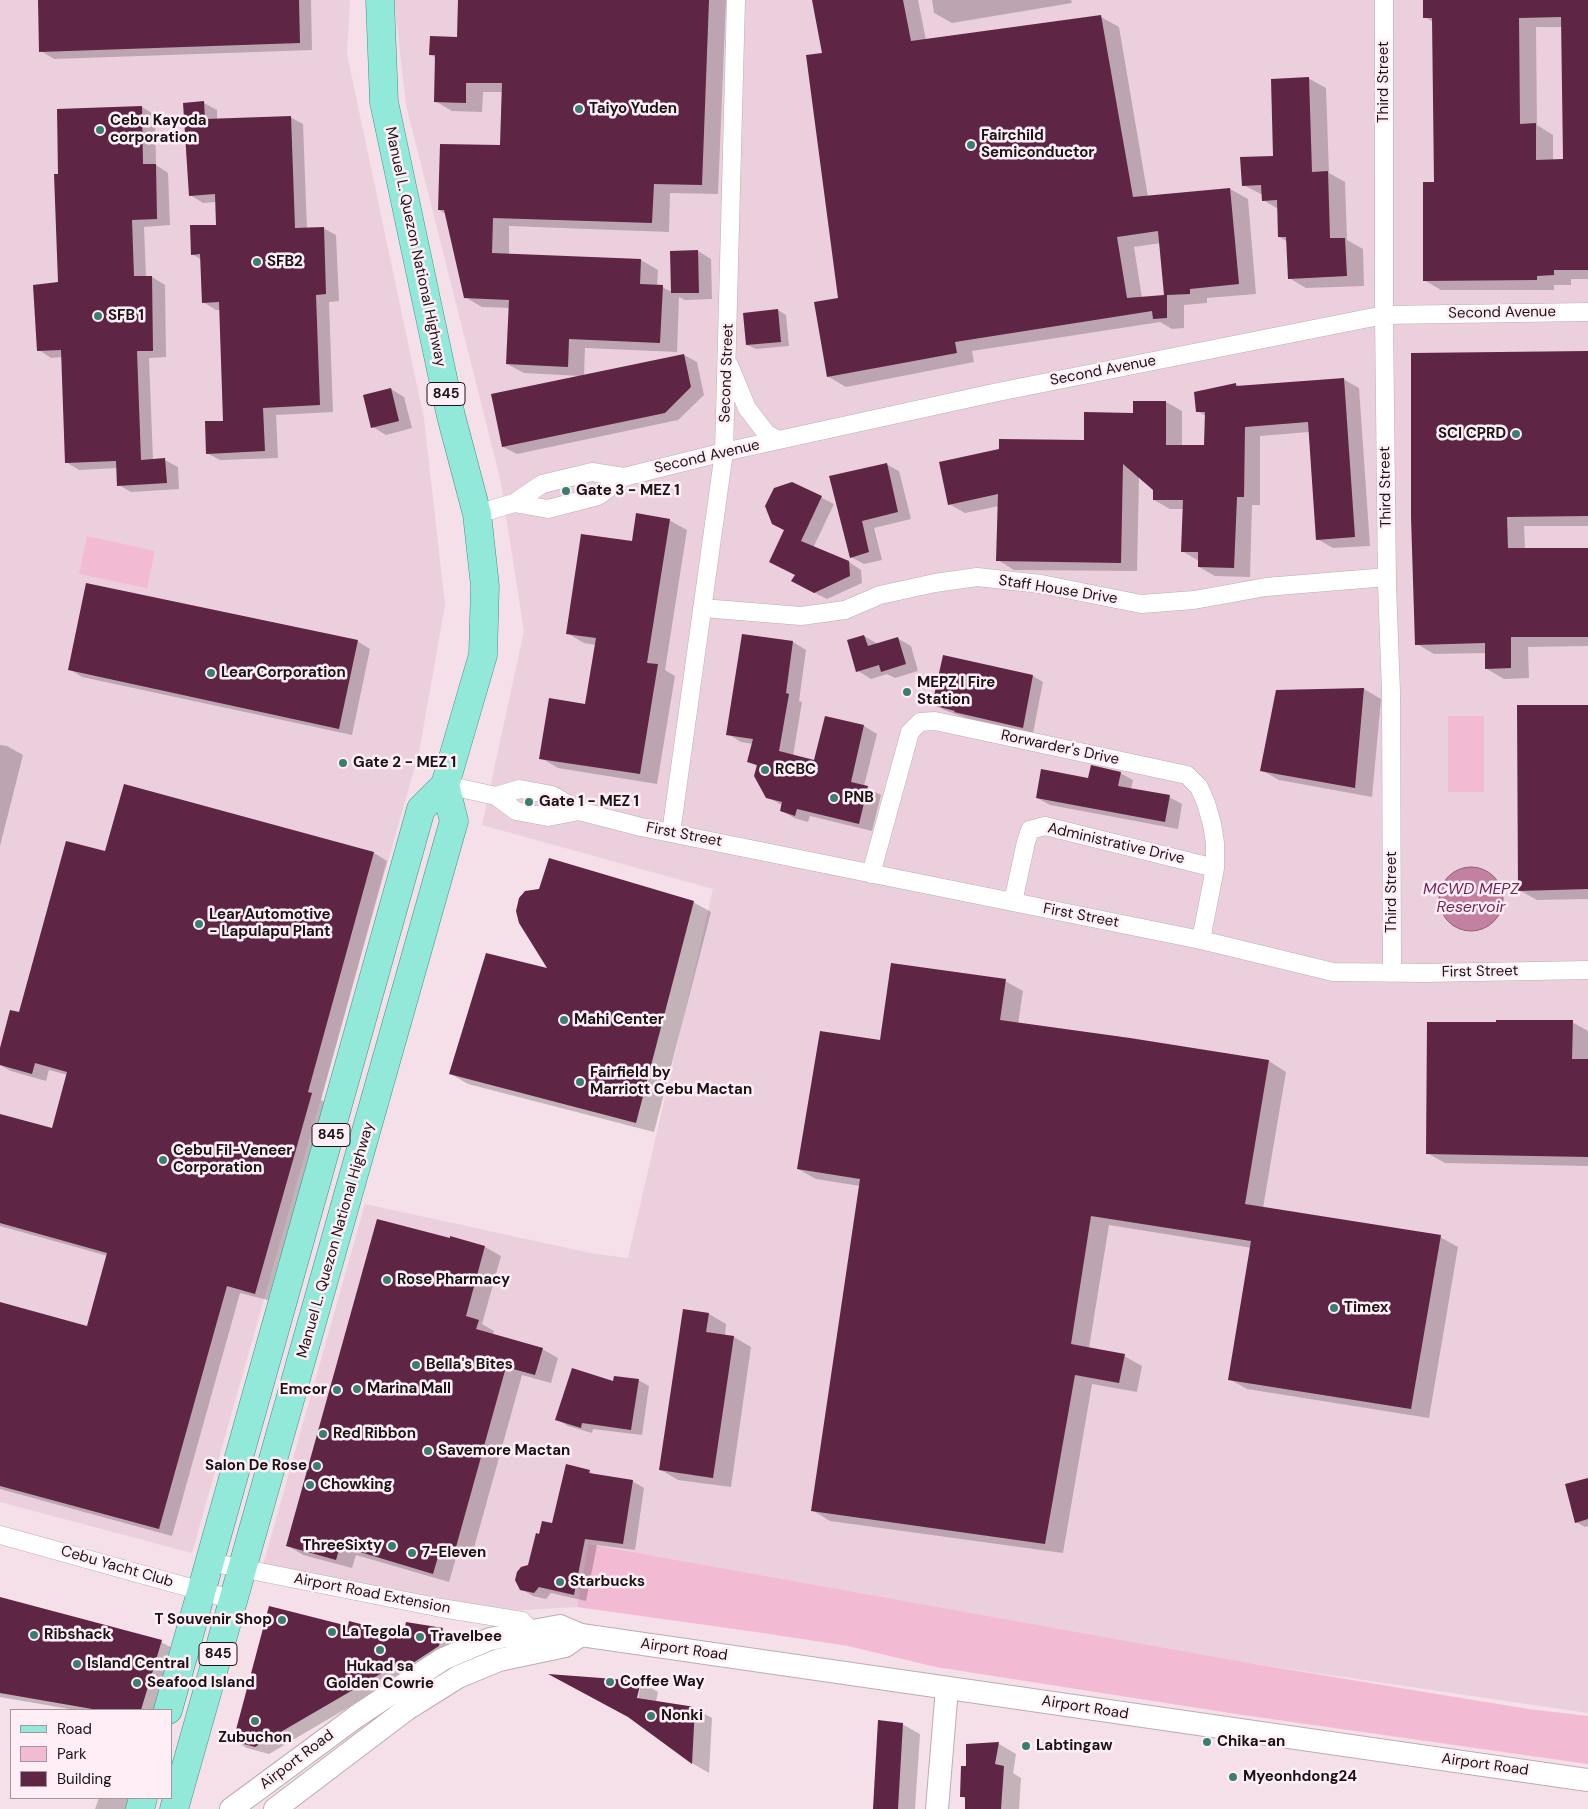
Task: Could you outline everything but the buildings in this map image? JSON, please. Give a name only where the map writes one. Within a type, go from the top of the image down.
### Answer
[{"type":"main road","name":"Manuel L. Quezon National Highway","points":[[168,1709],[421,809],[445,785],[483,655],[485,586],[476,514],[451,416],[384,102],[380,0]]},
{"type":"main road","name":"Manuel L. Quezon National Highway","points":[[180,1804],[242,1568],[454,821],[445,785]]},
{"type":"street","name":"Second Street","points":[[671,833],[724,452],[736,0]]},
{"type":"street","name":"Third Street","points":[[1384,0],[1384,315],[1387,577],[1391,692],[1392,973]]},
{"type":"street","name":"Second Avenue","points":[[514,503],[548,509],[598,496],[624,477],[724,452],[1015,389],[1384,315],[1588,312]]},
{"type":"street","points":[[727,360],[747,408],[766,433],[778,440]]},
{"type":"street","name":"Second Avenue","points":[[476,514],[514,503],[542,484],[592,472],[624,477]]},
{"type":"street","name":"Staff House Drive","points":[[702,608],[801,616],[845,610],[880,595],[935,583],[977,577],[1041,584],[1141,604],[1194,600],[1266,586],[1387,577]]},
{"type":"street","name":"Rorwarder's Drive","points":[[871,874],[910,732],[920,722],[935,721],[1186,775],[1199,787],[1212,824],[1215,868],[1202,940]]},
{"type":"street","name":"First Street","points":[[445,785],[496,796],[516,812],[548,817],[579,811],[671,833],[1202,940],[1333,972],[1588,970]]},
{"type":"street","name":"Administrative Drive","points":[[1013,902],[1030,830],[1045,826],[1215,868]]},
{"type":"street","name":"Cebu Yacht Club","points":[[0,1535],[234,1600]]},
{"type":"street","name":"Airport Road Extension","points":[[210,1562],[441,1608],[522,1620],[531,1630]]},
{"type":"street","name":"Airport Road","points":[[231,1809],[357,1716],[443,1659],[490,1639],[560,1626],[581,1635],[1588,1780]]},
{"type":"street","name":"Airport Road","points":[[274,1809],[407,1710],[458,1677],[499,1660],[565,1646],[581,1635]]},
{"type":"street","points":[[937,1809],[947,1688]]},
{"type":"shaded area","points":[[0,0],[350,0],[347,54],[424,419],[445,605],[419,752],[192,1553],[0,1502]]},
{"type":"shaded area","points":[[394,0],[1588,0],[1588,1713],[1255,1664],[588,1544],[577,1607],[507,1611],[446,1602],[263,1565],[365,1204],[595,1254],[628,1258],[713,889],[482,825],[524,631],[500,478],[406,105]]},
{"type":"green space","points":[[87,536],[155,551],[147,588],[79,574]]},
{"type":"green space","points":[[1448,716],[1484,716],[1484,792],[1448,792]]},
{"type":"green space","points":[[588,1544],[1255,1664],[1528,1709],[1588,1716],[1588,1764],[1243,1715],[936,1667],[848,1646],[577,1607]]},
{"type":"water","name":"MCWD MEPZ Reservoir","points":[[1471,867],[1483,869],[1494,876],[1501,887],[1503,899],[1501,911],[1494,922],[1483,929],[1471,931],[1459,929],[1448,922],[1441,911],[1439,899],[1441,887],[1448,876],[1459,869]]},
{"type":"place","name":"Taiyo Yuden","points":[[579,109]]},
{"type":"place","name":"Cebu Kayoda corporation","points":[[100,130]]},
{"type":"place","name":"Fairchild Semiconductor","points":[[971,145]]},
{"type":"place","name":"SFB2","points":[[257,262]]},
{"type":"place","name":"SFB 1","points":[[98,316]]},
{"type":"place","name":"SCI CPRD","points":[[1516,434]]},
{"type":"place","name":"Gate 3 - MEZ 1","points":[[566,491]]},
{"type":"place","name":"Lear Corporation","points":[[211,673]]},
{"type":"place","name":"MEPZ I Fire Station","points":[[907,692]]},
{"type":"place","name":"Gate 2 - MEZ 1","points":[[343,763]]},
{"type":"place","name":"RCBC","points":[[765,770]]},
{"type":"place","name":"PNB","points":[[834,798]]},
{"type":"place","name":"Gate 1 - MEZ 1","points":[[529,802]]},
{"type":"place","name":"Lear Automotive - Lapulapu Plant","points":[[199,924]]},
{"type":"place","name":"Mahi Center","points":[[564,1020]]},
{"type":"place","name":"Fairfield by Marriott Cebu Mactan","points":[[580,1082]]},
{"type":"place","name":"Cebu Fil-Veneer Corporation","points":[[163,1160]]},
{"type":"place","name":"Rose Pharmacy","points":[[387,1280]]},
{"type":"place","name":"Timex","points":[[1334,1308]]},
{"type":"place","name":"Bella's Bites","points":[[416,1365]]},
{"type":"place","name":"Marina Mall","points":[[357,1389]]},
{"type":"place","name":"Emcor","points":[[337,1390]]},
{"type":"place","name":"Red Ribbon","points":[[323,1434]]},
{"type":"place","name":"Savemore Mactan","points":[[428,1451]]},
{"type":"place","name":"Salon De Rose","points":[[317,1466]]},
{"type":"place","name":"Chowking","points":[[310,1485]]},
{"type":"place","name":"ThreeSixty","points":[[392,1546]]},
{"type":"place","name":"7-Eleven","points":[[412,1553]]},
{"type":"place","name":"Starbucks","points":[[560,1582]]},
{"type":"place","name":"T Souvenir Shop","points":[[282,1620]]},
{"type":"place","name":"La Tegola","points":[[332,1632]]},
{"type":"place","name":"Ribshack","points":[[34,1635]]},
{"type":"place","name":"Travelbee","points":[[420,1637]]},
{"type":"place","name":"Hukad sa Golden Cowrie","points":[[380,1650]]},
{"type":"place","name":"Island Central","points":[[77,1664]]},
{"type":"place","name":"Coffee Way","points":[[610,1682]]},
{"type":"place","name":"Seafood Island","points":[[137,1683]]},
{"type":"place","name":"Nonki","points":[[651,1716]]},
{"type":"place","name":"Zubuchon","points":[[255,1721]]},
{"type":"place","name":"Chika-an","points":[[1207,1742]]},
{"type":"place","name":"Labtingaw","points":[[1026,1746]]},
{"type":"place","name":"Myeonhdong24","points":[[1233,1777]]}]
